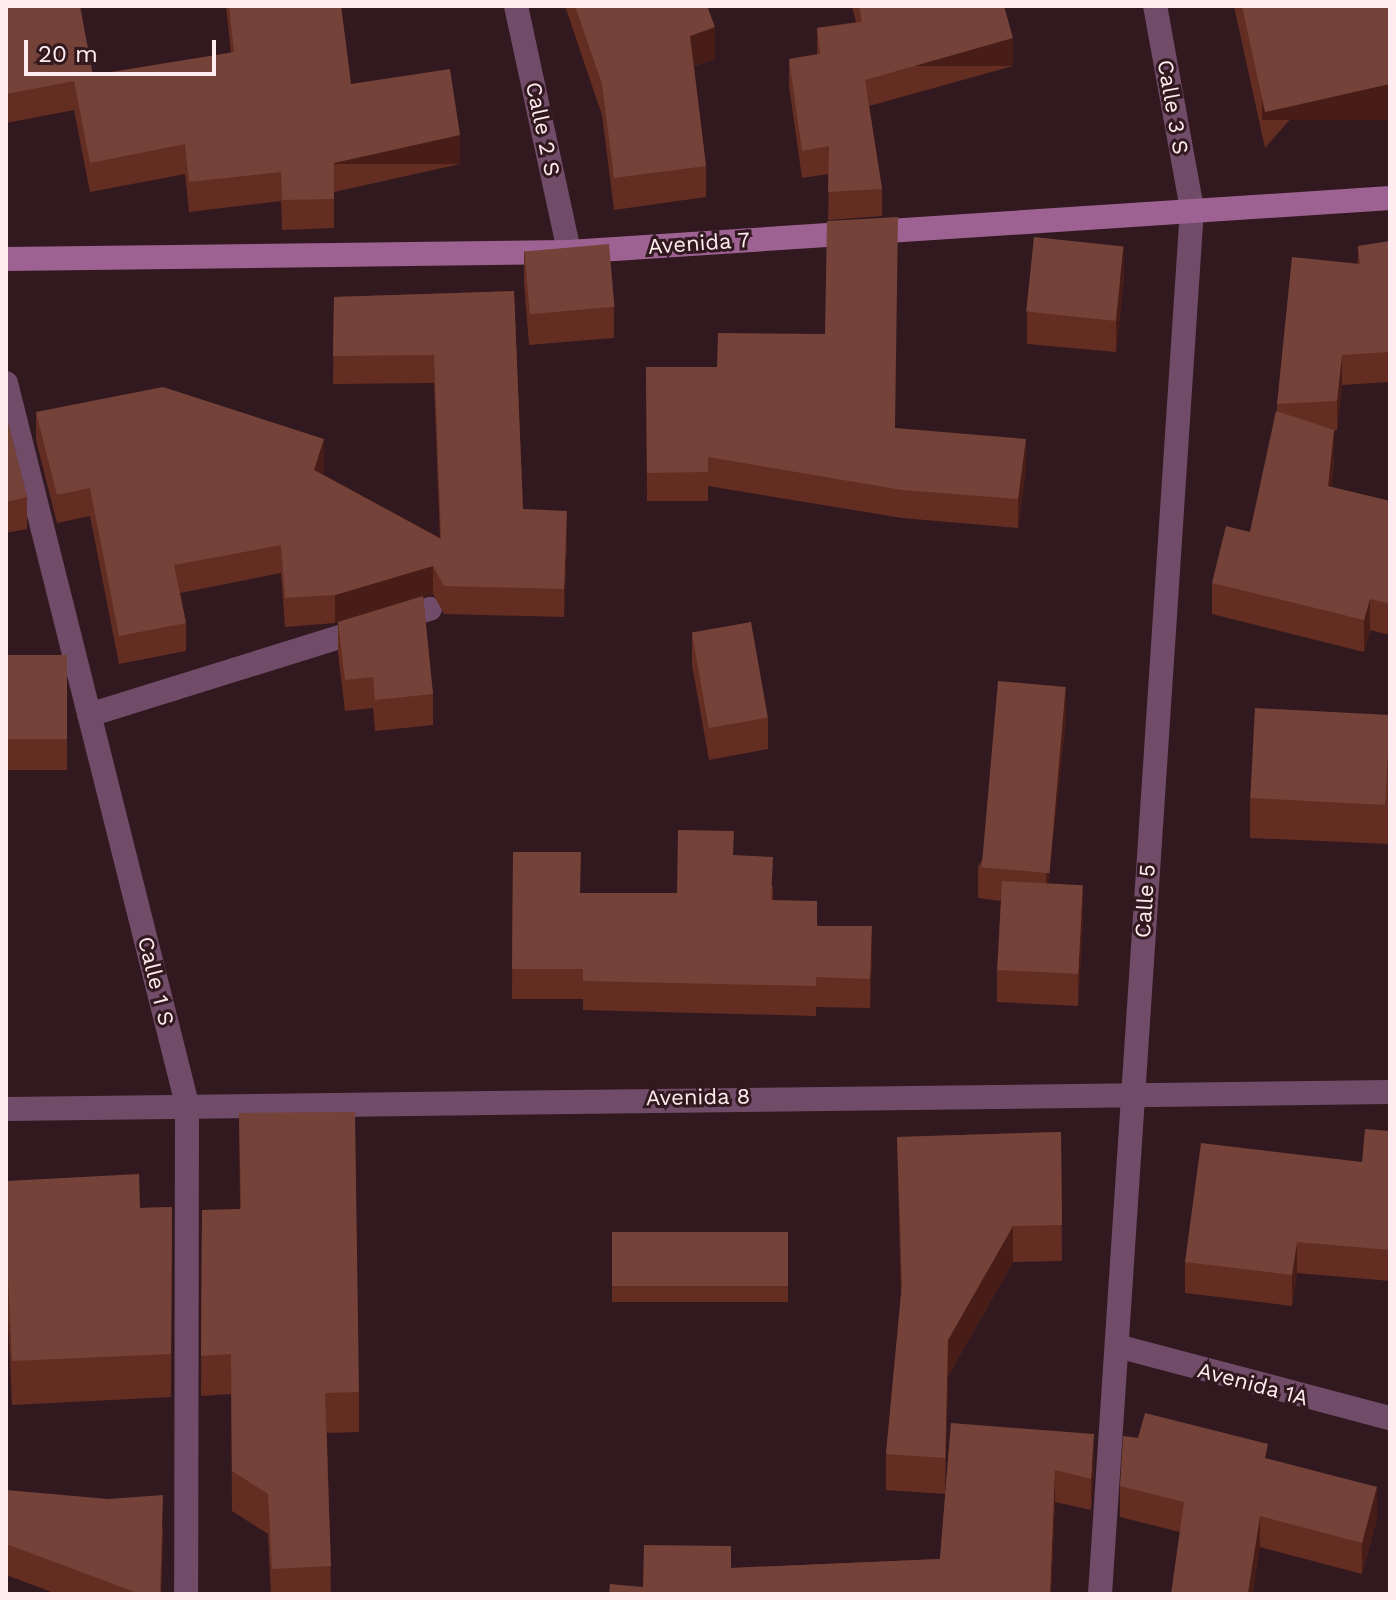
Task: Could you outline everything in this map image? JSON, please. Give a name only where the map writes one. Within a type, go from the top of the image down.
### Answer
[{"type":"main road","name":"Avenida 7","points":[[6,259],[569,252],[1390,198]]},
{"type":"street","name":"Calle 2 S","points":[[516,6],[569,252]]},
{"type":"street","name":"Calle 3 S","points":[[1155,6],[1192,209]]},
{"type":"street","name":"Calle 5","points":[[1100,1594],[1192,209]]},
{"type":"street","name":"Calle 1 S","points":[[6,383],[187,1104],[186,1594]]},
{"type":"street","points":[[89,715],[430,609]]},
{"type":"street","name":"Avenida 8","points":[[6,1109],[1133,1090],[1390,1092]]},
{"type":"street","name":"Avenida 1A","points":[[1117,1346],[1390,1418]]},
{"type":"building","points":[[6,6],[80,6],[93,75],[234,52],[229,6],[341,6],[351,84],[450,69],[460,135],[334,163],[334,199],[282,200],[281,172],[189,182],[185,144],[90,163],[74,81],[6,94]]},
{"type":"building","points":[[575,6],[707,6],[715,27],[690,36],[706,166],[614,178],[602,84]]},
{"type":"building","points":[[859,6],[1004,6],[1013,38],[865,80],[882,189],[828,192],[829,146],[802,151],[789,59],[820,54],[817,28],[862,22]]},
{"type":"building","points":[[1242,6],[1390,6],[1390,84],[1265,112]]},
{"type":"building","points":[[898,217],[895,428],[1026,439],[1018,499],[902,490],[708,457],[708,472],[647,473],[646,367],[717,367],[718,333],[825,334],[827,221]]},
{"type":"building","points":[[1034,237],[1124,246],[1116,321],[1026,312]]},
{"type":"building","points":[[1390,241],[1390,352],[1342,355],[1337,401],[1277,404],[1292,257],[1360,264],[1358,246]]},
{"type":"building","points":[[609,244],[614,307],[530,314],[524,251]]},
{"type":"building","points":[[514,291],[523,509],[567,511],[564,589],[444,586],[433,566],[335,595],[285,598],[281,545],[174,565],[186,623],[119,636],[90,488],[57,495],[36,412],[163,387],[324,439],[314,470],[441,539],[434,355],[333,356],[334,297]]},
{"type":"building","points":[[1276,411],[1334,430],[1328,486],[1390,501],[1390,604],[1370,599],[1364,620],[1212,583],[1226,526],[1250,532]]},
{"type":"building","points":[[6,415],[27,497],[6,502]]},
{"type":"building","points":[[423,596],[433,694],[375,700],[373,677],[345,680],[338,622]]},
{"type":"building","points":[[751,622],[768,718],[709,728],[692,632]]},
{"type":"building","points":[[6,655],[67,655],[67,739],[6,739]]},
{"type":"building","points":[[998,681],[1066,687],[1049,873],[982,867]]},
{"type":"building","points":[[1255,708],[1390,715],[1385,805],[1250,798]]},
{"type":"building","points":[[678,830],[734,831],[733,855],[773,857],[771,900],[817,901],[817,926],[872,926],[870,979],[816,977],[816,986],[583,981],[583,969],[512,969],[513,852],[581,852],[580,893],[677,893]]},
{"type":"building","points":[[1002,881],[1083,885],[1078,974],[997,970]]},
{"type":"building","points":[[355,1112],[359,1392],[325,1393],[331,1566],[272,1569],[268,1494],[232,1471],[231,1354],[201,1356],[202,1210],[241,1209],[239,1113]]},
{"type":"building","points":[[1365,1129],[1390,1131],[1390,1250],[1297,1242],[1292,1275],[1185,1262],[1201,1143],[1362,1162]]},
{"type":"building","points":[[1061,1132],[1062,1225],[1013,1226],[948,1340],[945,1458],[886,1454],[902,1284],[897,1137]]},
{"type":"building","points":[[139,1174],[140,1208],[172,1207],[171,1354],[12,1361],[6,1181]]},
{"type":"building","points":[[612,1232],[788,1232],[788,1286],[612,1286]]},
{"type":"building","points":[[1145,1413],[1268,1444],[1265,1458],[1377,1487],[1362,1543],[1260,1516],[1248,1594],[1171,1594],[1184,1502],[1120,1486],[1123,1436],[1138,1438]]},
{"type":"building","points":[[951,1423],[1094,1434],[1091,1479],[1055,1470],[1050,1594],[609,1594],[610,1584],[643,1587],[644,1545],[731,1546],[731,1568],[940,1559]]},
{"type":"building","points":[[6,1490],[108,1499],[163,1495],[160,1594],[140,1594],[6,1544]]}]
